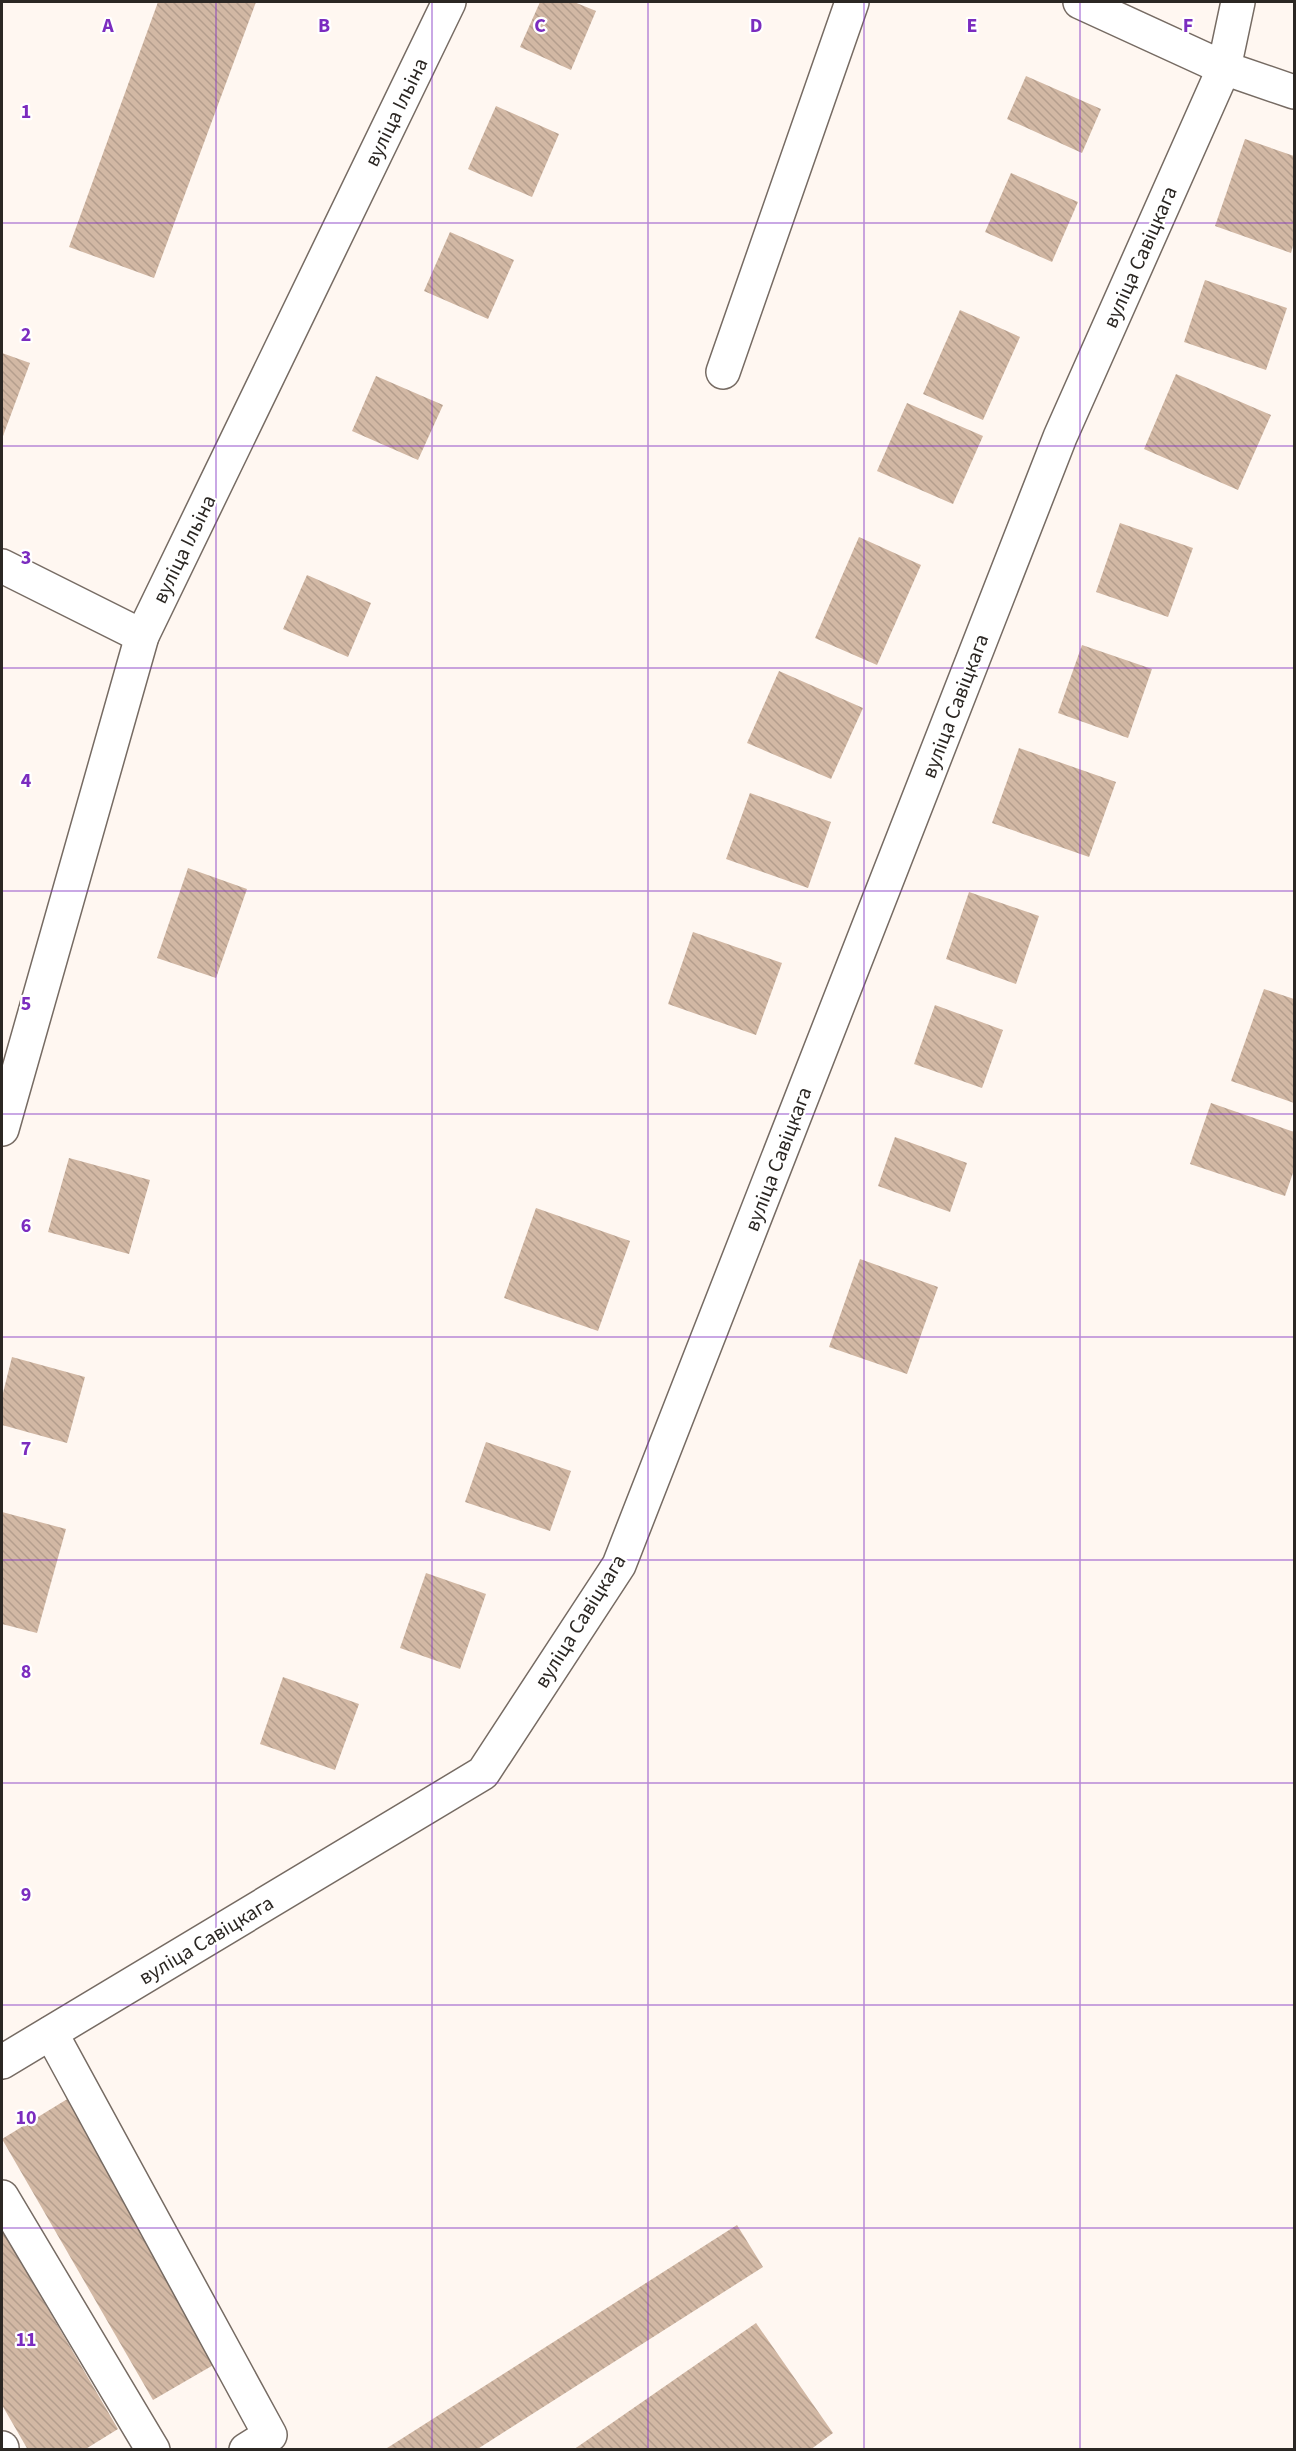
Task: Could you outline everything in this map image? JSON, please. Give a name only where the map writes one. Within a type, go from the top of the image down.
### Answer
[{"type":"street","name":"вуліца Ільіна","points":[[2,1129],[142,636],[449,2]]},
{"type":"street","points":[[723,372],[852,2]]},
{"type":"street","points":[[1080,2],[1224,68],[1294,92]]},
{"type":"street","name":"вуліца Савіцкага","points":[[2,2062],[483,1773],[619,1565],[1059,437],[1224,68],[1238,2]]},
{"type":"street","points":[[2,566],[142,636]]},
{"type":"street","points":[[51,2033],[270,2435],[246,2450]]},
{"type":"street","points":[[2,2197],[153,2450]]},
{"type":"building","points":[[158,2],[256,2],[154,278],[69,247]]},
{"type":"building","points":[[540,2],[574,2],[596,11],[571,70],[520,47]]},
{"type":"building","points":[[1026,76],[1101,109],[1082,153],[1007,119]]},
{"type":"building","points":[[496,106],[559,134],[532,197],[468,169]]},
{"type":"building","points":[[1245,139],[1294,156],[1294,242],[1291,253],[1215,226]]},
{"type":"building","points":[[1011,173],[1078,202],[1052,262],[985,232]]},
{"type":"building","points":[[450,232],[514,260],[488,319],[424,291]]},
{"type":"building","points":[[1205,280],[1287,308],[1266,370],[1184,342]]},
{"type":"building","points":[[960,310],[1020,337],[983,420],[923,394]]},
{"type":"building","points":[[2,353],[30,363],[3,436],[2,435]]},
{"type":"building","points":[[1176,374],[1271,415],[1238,490],[1144,449]]},
{"type":"building","points":[[376,376],[443,405],[418,460],[352,431]]},
{"type":"building","points":[[907,403],[983,436],[953,504],[877,471]]},
{"type":"building","points":[[1120,523],[1193,548],[1168,617],[1096,592]]},
{"type":"building","points":[[859,537],[921,565],[877,665],[815,638]]},
{"type":"building","points":[[307,575],[371,603],[348,657],[283,629]]},
{"type":"building","points":[[1082,645],[1152,669],[1128,738],[1058,713]]},
{"type":"building","points":[[779,671],[863,708],[831,779],[747,743]]},
{"type":"building","points":[[1019,748],[1116,782],[1089,857],[992,823]]},
{"type":"building","points":[[750,793],[831,822],[808,888],[726,859]]},
{"type":"building","points":[[188,868],[247,889],[216,978],[157,958]]},
{"type":"building","points":[[969,892],[1039,916],[1016,984],[946,959]]},
{"type":"building","points":[[693,932],[782,963],[756,1035],[668,1004]]},
{"type":"building","points":[[1264,989],[1294,999],[1294,1103],[1231,1081]]},
{"type":"building","points":[[935,1005],[1003,1030],[982,1088],[914,1064]]},
{"type":"building","points":[[1211,1103],[1294,1132],[1294,1170],[1285,1196],[1190,1164]]},
{"type":"building","points":[[895,1137],[967,1163],[950,1212],[878,1186]]},
{"type":"building","points":[[69,1158],[150,1180],[129,1254],[48,1232]]},
{"type":"building","points":[[536,1208],[630,1241],[598,1331],[504,1298]]},
{"type":"building","points":[[860,1259],[938,1287],[907,1374],[829,1347]]},
{"type":"building","points":[[12,1357],[85,1377],[67,1443],[2,1425],[2,1397]]},
{"type":"building","points":[[486,1442],[571,1471],[550,1531],[465,1502]]},
{"type":"building","points":[[2,1512],[66,1529],[37,1633],[2,1624]]},
{"type":"building","points":[[426,1573],[486,1594],[460,1669],[400,1648]]},
{"type":"building","points":[[283,1677],[359,1704],[335,1770],[260,1744]]},
{"type":"building","points":[[69,2098],[222,2360],[153,2400],[2,2139]]},
{"type":"building","points":[[737,2225],[763,2267],[476,2450],[384,2450]]},
{"type":"building","points":[[2,2230],[118,2429],[84,2450],[28,2450],[2,2405]]},
{"type":"building","points":[[756,2323],[833,2433],[810,2450],[573,2450]]}]
